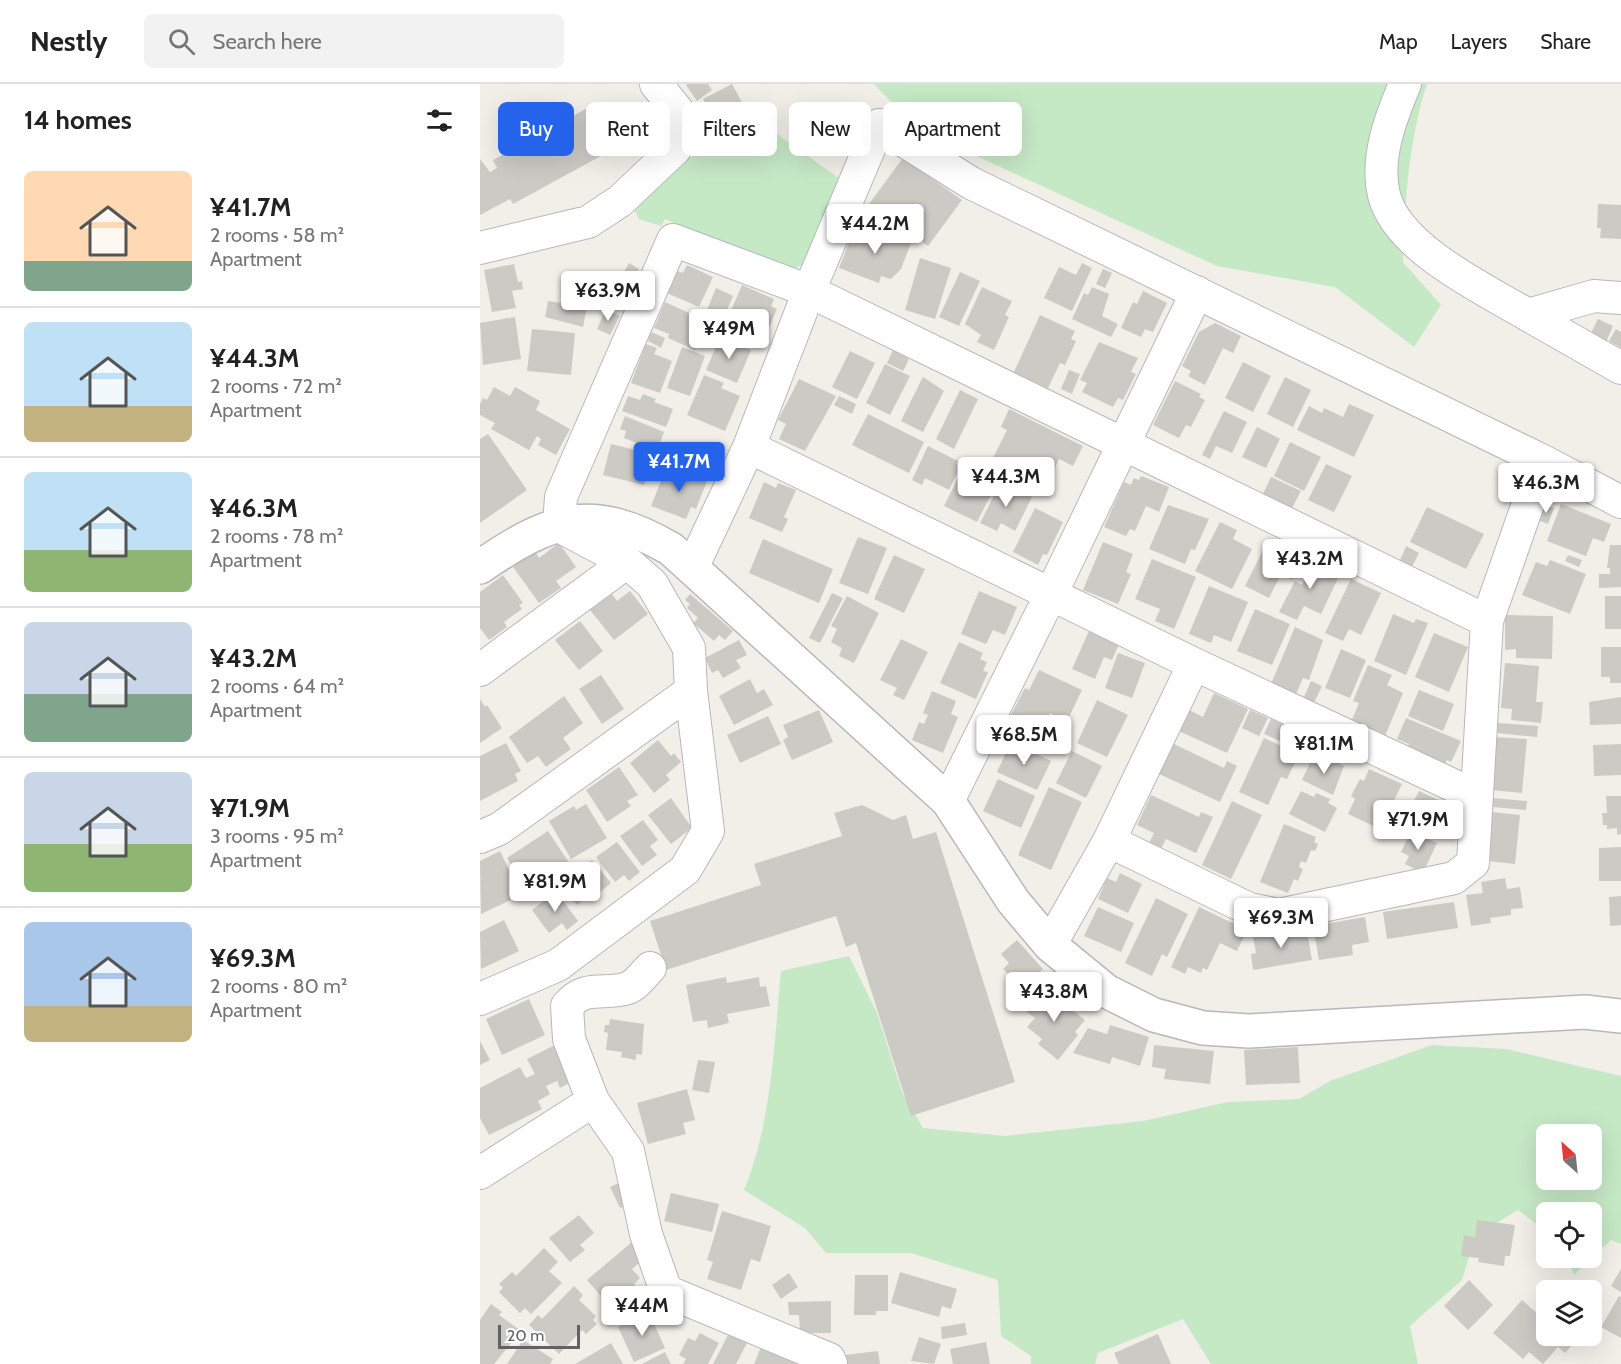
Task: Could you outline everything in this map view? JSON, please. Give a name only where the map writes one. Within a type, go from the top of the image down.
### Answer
[{"type":"street","points":[[480,248],[588,222],[620,201],[675,149],[681,115],[656,84]]},
{"type":"street","points":[[1405,84],[1390,118],[1383,164],[1384,194],[1403,230],[1466,278],[1621,368]]},
{"type":"street","points":[[692,568],[748,447],[809,291],[879,125],[971,183],[1543,461],[1621,502]]},
{"type":"street","points":[[559,526],[561,497],[673,240],[809,291],[1486,621]]},
{"type":"street","points":[[948,801],[1052,594],[1197,292]]},
{"type":"street","points":[[1528,315],[1594,296],[1621,298]]},
{"type":"street","points":[[748,447],[1194,664],[1476,796]]},
{"type":"street","points":[[1109,841],[1249,909],[1279,915],[1454,878],[1473,863],[1486,621],[1543,461]]},
{"type":"street","points":[[480,567],[535,532],[592,519],[640,531],[671,549],[948,801],[1013,901],[1050,945],[1106,992],[1154,1015],[1203,1028],[1249,1031],[1585,1012],[1621,1016]]},
{"type":"street","points":[[480,999],[558,965],[685,870],[708,831],[691,691],[689,648],[652,584],[627,562],[559,526]]},
{"type":"street","points":[[480,670],[627,562]]},
{"type":"street","points":[[1050,945],[1109,841],[1194,664]]},
{"type":"street","points":[[480,837],[499,829],[691,691]]},
{"type":"street","points":[[650,968],[629,987],[575,996],[567,1006],[569,1039],[593,1101],[628,1151],[646,1234],[666,1291],[829,1359],[831,1364]]},
{"type":"street","points":[[480,1173],[593,1101]]},
{"type":"green space","points":[[874,84],[1427,84],[1416,128],[1406,194],[1403,262],[1441,305],[1414,347],[1335,287],[1217,266],[976,156],[1022,156],[1022,102],[891,102]]},
{"type":"green space","points":[[777,134],[789,143],[789,156],[808,156],[840,179],[809,262],[788,271],[665,219],[661,226],[639,219],[632,206],[691,156],[777,156]]},
{"type":"green space","points":[[849,956],[877,1013],[902,1092],[923,1128],[1005,1136],[1143,1121],[1228,1102],[1299,1099],[1330,1081],[1432,1045],[1506,1049],[1621,1076],[1621,1244],[1611,1240],[1602,1249],[1602,1202],[1536,1202],[1536,1224],[1518,1210],[1476,1235],[1462,1280],[1410,1326],[1418,1364],[1211,1364],[1183,1319],[1098,1353],[1095,1364],[1031,1364],[1031,1356],[1001,1336],[998,1280],[911,1253],[826,1253],[805,1228],[744,1190],[761,1137],[774,1054],[781,971]]},
{"type":"green space","points":[[1572,1268],[1581,1268],[1574,1275]]},
{"type":"building","points":[[708,84],[712,90],[697,101],[686,85]]},
{"type":"building","points":[[732,84],[742,102],[705,102],[703,99]]},
{"type":"building","points":[[586,109],[586,156],[601,156],[513,204],[510,199],[480,215],[480,159],[490,172],[497,168],[493,160],[500,156],[574,156],[574,115]]},
{"type":"building","points":[[903,158],[962,200],[928,246],[869,204]]},
{"type":"building","points":[[1598,204],[1621,205],[1621,239],[1600,238],[1601,228],[1597,228]]},
{"type":"building","points":[[864,225],[911,243],[901,269],[891,279],[881,276],[879,283],[839,268],[850,240],[857,243]]},
{"type":"building","points":[[920,258],[951,268],[935,319],[905,310]]},
{"type":"building","points":[[629,263],[639,269],[628,292],[617,286]]},
{"type":"building","points":[[1082,263],[1092,268],[1072,311],[1044,298],[1059,267],[1076,275]]},
{"type":"building","points":[[514,264],[518,282],[522,281],[523,289],[512,291],[516,308],[492,312],[484,270]]},
{"type":"building","points":[[687,265],[713,277],[699,307],[667,293],[677,271],[683,273]]},
{"type":"building","points":[[1103,269],[1112,273],[1105,288],[1096,284]]},
{"type":"building","points":[[960,272],[980,281],[959,326],[939,317]]},
{"type":"building","points":[[742,285],[774,299],[771,306],[777,309],[764,339],[726,322]]},
{"type":"building","points":[[565,286],[590,291],[583,327],[545,317],[548,301],[562,303]]},
{"type":"building","points":[[982,287],[1012,301],[1005,315],[1009,317],[994,350],[977,342],[981,335],[965,324]]},
{"type":"building","points":[[1092,287],[1109,294],[1102,316],[1118,324],[1111,337],[1072,319],[1084,293],[1088,295]]},
{"type":"building","points":[[716,288],[733,296],[722,322],[705,315]]},
{"type":"building","points":[[1143,291],[1167,303],[1153,332],[1145,329],[1141,337],[1121,328],[1133,302],[1137,304]]},
{"type":"building","points":[[665,302],[700,318],[699,320],[706,324],[695,350],[668,338],[669,334],[654,328]]},
{"type":"building","points":[[606,309],[620,316],[610,335],[597,329]]},
{"type":"building","points":[[1040,315],[1075,331],[1071,339],[1076,341],[1065,365],[1060,363],[1048,388],[1014,372]]},
{"type":"building","points":[[515,317],[521,359],[483,365],[480,323]]},
{"type":"building","points":[[1598,319],[1613,326],[1606,342],[1590,335]]},
{"type":"building","points":[[1215,323],[1241,336],[1233,353],[1223,348],[1205,385],[1188,376],[1191,371],[1182,366],[1199,332]]},
{"type":"building","points":[[532,329],[575,333],[571,375],[527,371]]},
{"type":"building","points":[[1616,329],[1621,332],[1621,348],[1609,341]]},
{"type":"building","points":[[651,332],[665,338],[661,348],[648,341]]},
{"type":"building","points":[[720,337],[751,350],[737,383],[706,370]]},
{"type":"building","points":[[1099,342],[1138,358],[1131,372],[1136,374],[1123,400],[1118,398],[1113,407],[1082,392],[1087,383],[1080,380]]},
{"type":"building","points":[[646,344],[657,348],[654,354],[672,361],[660,393],[631,383]]},
{"type":"building","points":[[682,347],[705,356],[690,396],[667,388]]},
{"type":"building","points":[[893,350],[909,359],[903,371],[887,363]]},
{"type":"building","points":[[850,351],[875,363],[857,399],[832,387]]},
{"type":"building","points":[[1243,362],[1271,376],[1253,412],[1225,398]]},
{"type":"building","points":[[885,364],[910,376],[890,415],[866,403]]},
{"type":"building","points":[[1069,370],[1080,374],[1072,394],[1061,389]]},
{"type":"building","points":[[704,375],[724,383],[721,388],[740,396],[725,431],[687,415]]},
{"type":"building","points":[[923,377],[944,391],[923,432],[901,421]]},
{"type":"building","points":[[1285,377],[1311,390],[1293,427],[1267,414]]},
{"type":"building","points":[[799,379],[836,396],[805,451],[779,439],[786,424],[778,420]]},
{"type":"building","points":[[1175,381],[1201,394],[1199,397],[1205,400],[1191,427],[1186,425],[1179,438],[1153,425]]},
{"type":"building","points":[[494,387],[510,396],[515,387],[540,401],[536,410],[570,429],[556,455],[538,445],[541,439],[537,436],[529,450],[491,429],[495,423],[480,415],[480,404],[483,398],[487,400]]},
{"type":"building","points":[[960,390],[978,399],[954,449],[936,439]]},
{"type":"building","points":[[643,394],[656,399],[654,402],[673,409],[666,427],[622,411],[628,396],[640,400]]},
{"type":"building","points":[[839,396],[856,404],[852,414],[834,405]]},
{"type":"building","points":[[1349,404],[1374,415],[1354,457],[1297,430],[1309,406],[1322,413],[1324,408],[1343,417]]},
{"type":"building","points":[[1009,409],[1083,446],[1073,466],[1059,459],[1044,490],[990,464],[1007,430],[1001,427]]},
{"type":"building","points":[[1224,411],[1247,422],[1232,453],[1216,446],[1210,459],[1202,455]]},
{"type":"building","points":[[868,414],[924,442],[909,473],[852,445]]},
{"type":"building","points":[[625,416],[664,432],[657,451],[624,438],[626,431],[620,429]]},
{"type":"building","points":[[1257,427],[1280,439],[1266,468],[1242,457]]},
{"type":"building","points":[[488,434],[527,490],[480,523],[480,439]]},
{"type":"building","points":[[1290,442],[1321,457],[1304,491],[1274,476]]},
{"type":"building","points":[[611,444],[652,454],[644,485],[603,475]]},
{"type":"building","points":[[928,446],[962,463],[949,490],[925,478],[922,485],[912,480]]},
{"type":"building","points":[[1326,464],[1352,476],[1334,512],[1308,500]]},
{"type":"building","points":[[667,466],[707,481],[696,509],[691,507],[686,519],[651,506]]},
{"type":"building","points":[[964,466],[997,483],[977,522],[944,506]]},
{"type":"building","points":[[1141,476],[1169,487],[1159,512],[1146,506],[1135,531],[1130,529],[1126,536],[1104,527],[1124,482],[1131,485],[1134,478],[1139,480]]},
{"type":"building","points":[[1271,477],[1301,491],[1291,510],[1262,496]]},
{"type":"building","points":[[764,482],[776,488],[778,483],[796,490],[784,517],[788,519],[782,532],[749,518]]},
{"type":"building","points":[[1001,482],[1032,497],[1015,531],[1001,523],[997,531],[980,523]]},
{"type":"building","points":[[1545,504],[1554,508],[1548,524],[1538,520]]},
{"type":"building","points":[[1561,504],[1611,524],[1604,542],[1593,538],[1586,556],[1547,541]]},
{"type":"building","points":[[1168,505],[1209,519],[1195,550],[1191,549],[1185,564],[1149,549]]},
{"type":"building","points":[[1427,507],[1484,534],[1466,569],[1410,542]]},
{"type":"building","points":[[1035,508],[1063,522],[1047,555],[1043,554],[1038,565],[1013,552]]},
{"type":"building","points":[[1220,522],[1237,530],[1233,539],[1252,549],[1232,589],[1195,571]]},
{"type":"building","points":[[858,537],[887,548],[868,594],[839,583]]},
{"type":"building","points":[[1269,538],[1304,555],[1292,580],[1281,574],[1269,598],[1245,586]]},
{"type":"building","points":[[763,539],[833,569],[819,603],[749,573]]},
{"type":"building","points":[[1103,542],[1133,554],[1126,572],[1131,574],[1118,604],[1083,590]]},
{"type":"building","points":[[559,543],[576,567],[556,581],[561,588],[539,603],[513,567],[535,551],[539,558]]},
{"type":"building","points":[[1610,545],[1621,545],[1621,587],[1599,588],[1599,574],[1610,574],[1610,568],[1607,568]]},
{"type":"building","points":[[1406,546],[1419,553],[1410,571],[1398,565]]},
{"type":"building","points":[[894,555],[925,569],[904,613],[874,599]]},
{"type":"building","points":[[1568,555],[1582,560],[1579,567],[1565,561]]},
{"type":"building","points":[[1308,558],[1340,574],[1321,614],[1304,606],[1297,620],[1279,612],[1295,581],[1302,585],[1305,579],[1299,576]]},
{"type":"building","points":[[1152,559],[1196,577],[1174,629],[1155,621],[1160,609],[1135,599]]},
{"type":"building","points":[[1550,560],[1586,574],[1570,614],[1522,595],[1536,562],[1547,566]]},
{"type":"building","points":[[503,575],[523,603],[519,605],[522,609],[504,622],[507,627],[489,640],[480,628],[480,592]]},
{"type":"building","points":[[1351,579],[1381,593],[1361,635],[1349,629],[1343,641],[1325,633]]},
{"type":"building","points":[[1209,586],[1248,602],[1231,642],[1214,635],[1211,643],[1189,634]]},
{"type":"building","points":[[630,591],[648,614],[614,640],[590,610],[612,594],[617,601]]},
{"type":"building","points":[[979,591],[1017,607],[1005,635],[993,630],[986,644],[961,634]]},
{"type":"building","points":[[832,593],[843,598],[820,643],[809,638]]},
{"type":"building","points":[[690,594],[733,631],[725,640],[719,635],[714,641],[693,623],[698,618],[687,608],[690,604],[685,600]]},
{"type":"building","points":[[847,596],[879,613],[854,663],[839,656],[842,648],[831,642],[837,629],[831,626]]},
{"type":"building","points":[[1605,596],[1621,596],[1621,629],[1605,629]]},
{"type":"building","points":[[1255,609],[1290,624],[1272,665],[1237,651]]},
{"type":"building","points":[[1393,614],[1414,623],[1416,619],[1428,623],[1406,675],[1374,661]]},
{"type":"building","points":[[1505,615],[1553,616],[1552,659],[1516,658],[1516,649],[1505,650]]},
{"type":"building","points":[[580,621],[603,651],[579,670],[555,640]]},
{"type":"building","points":[[1295,627],[1323,640],[1309,680],[1303,678],[1296,694],[1271,684]]},
{"type":"building","points":[[1089,631],[1119,644],[1112,660],[1104,657],[1095,679],[1072,669]]},
{"type":"building","points":[[1434,633],[1468,647],[1449,692],[1415,677]]},
{"type":"building","points":[[901,639],[928,652],[904,700],[893,695],[897,688],[880,680]]},
{"type":"building","points":[[739,640],[747,655],[736,660],[741,668],[723,678],[718,670],[712,673],[705,658]]},
{"type":"building","points":[[959,642],[983,653],[980,659],[987,662],[983,671],[988,672],[976,699],[940,683]]},
{"type":"building","points":[[1601,647],[1621,647],[1621,683],[1610,683],[1610,677],[1601,677]]},
{"type":"building","points":[[1341,649],[1366,660],[1350,698],[1325,688]]},
{"type":"building","points":[[1118,653],[1145,663],[1132,698],[1105,688]]},
{"type":"building","points":[[1505,663],[1539,666],[1536,702],[1543,702],[1541,723],[1511,720],[1512,709],[1501,708]]},
{"type":"building","points":[[1368,665],[1392,675],[1387,685],[1403,693],[1385,736],[1351,722],[1359,703],[1353,701]]},
{"type":"building","points":[[1039,670],[1082,690],[1067,721],[1050,713],[1042,730],[1011,715],[1025,688],[1029,690]]},
{"type":"building","points":[[601,675],[624,709],[602,724],[579,689]]},
{"type":"building","points":[[750,679],[757,693],[764,689],[773,705],[734,725],[719,696]]},
{"type":"building","points":[[1311,681],[1322,686],[1314,703],[1303,699]]},
{"type":"building","points":[[1419,690],[1454,704],[1443,731],[1408,716]]},
{"type":"building","points":[[932,691],[956,701],[951,714],[958,717],[943,753],[912,740],[919,722],[924,724],[928,715],[923,713]]},
{"type":"building","points":[[1214,693],[1248,709],[1227,753],[1179,731],[1189,710],[1203,717]]},
{"type":"building","points":[[564,696],[583,723],[563,738],[571,749],[546,767],[538,756],[527,763],[509,737]]},
{"type":"building","points":[[1621,697],[1621,724],[1590,725],[1589,702]]},
{"type":"building","points":[[480,699],[485,707],[487,705],[502,728],[480,743]]},
{"type":"building","points":[[1097,700],[1128,715],[1107,757],[1077,743]]},
{"type":"building","points":[[819,710],[833,742],[792,760],[783,740],[788,737],[783,725]]},
{"type":"building","points":[[1250,710],[1268,718],[1259,736],[1242,728]]},
{"type":"building","points":[[768,716],[781,744],[740,763],[727,735]]},
{"type":"building","points":[[1406,718],[1461,741],[1451,762],[1447,760],[1444,766],[1406,750],[1409,744],[1397,739]]},
{"type":"building","points":[[1271,719],[1287,726],[1280,741],[1264,734]]},
{"type":"building","points":[[1498,723],[1538,726],[1537,737],[1497,733]]},
{"type":"building","points":[[1496,737],[1527,739],[1522,793],[1491,790]]},
{"type":"building","points":[[1264,738],[1299,754],[1287,779],[1281,777],[1268,805],[1239,792]]},
{"type":"building","points":[[658,740],[671,756],[674,753],[681,762],[666,775],[670,780],[654,793],[630,763]]},
{"type":"building","points":[[1011,742],[1051,761],[1037,790],[997,772]]},
{"type":"building","points":[[506,743],[521,771],[515,774],[518,781],[480,801],[480,756]]},
{"type":"building","points":[[1174,744],[1224,768],[1227,761],[1237,766],[1220,802],[1159,774]]},
{"type":"building","points":[[1621,744],[1621,775],[1594,776],[1593,745]]},
{"type":"building","points":[[1072,751],[1102,766],[1086,798],[1056,783]]},
{"type":"building","points":[[1322,756],[1344,766],[1333,795],[1302,780],[1312,759],[1319,762]]},
{"type":"building","points":[[619,767],[638,795],[627,801],[631,806],[607,822],[586,790]]},
{"type":"building","points":[[1369,769],[1402,784],[1380,829],[1348,814],[1355,799],[1351,796],[1360,779],[1364,781]]},
{"type":"building","points":[[998,779],[1035,796],[1021,828],[983,811]]},
{"type":"building","points":[[1049,787],[1082,802],[1051,870],[1018,855]]},
{"type":"building","points":[[1301,791],[1314,797],[1316,793],[1330,799],[1328,803],[1337,808],[1325,832],[1289,814]]},
{"type":"building","points":[[1419,791],[1445,803],[1430,833],[1404,821]]},
{"type":"building","points":[[1151,795],[1199,817],[1201,812],[1213,817],[1196,853],[1166,839],[1161,849],[1149,843],[1154,833],[1137,825]]},
{"type":"building","points":[[1606,796],[1621,796],[1621,834],[1617,835],[1617,828],[1607,829],[1607,825],[1603,825],[1602,813],[1607,813]]},
{"type":"building","points":[[671,798],[692,828],[671,844],[648,815]]},
{"type":"building","points":[[1493,798],[1527,801],[1526,810],[1492,807]]},
{"type":"building","points":[[1232,801],[1262,815],[1231,879],[1202,865]]},
{"type":"building","points":[[586,804],[607,838],[571,859],[549,821],[574,806],[576,810]]},
{"type":"building","points":[[862,805],[893,820],[906,815],[913,839],[936,832],[1015,1082],[911,1116],[856,943],[846,947],[836,916],[666,970],[650,921],[761,885],[754,864],[842,836],[834,813]]},
{"type":"building","points":[[1492,812],[1520,815],[1515,864],[1487,861]]},
{"type":"building","points":[[643,820],[658,840],[650,846],[657,855],[642,866],[620,836]]},
{"type":"building","points":[[1284,824],[1316,837],[1314,842],[1318,844],[1315,851],[1311,850],[1306,863],[1301,861],[1299,867],[1303,869],[1298,881],[1294,879],[1288,893],[1260,882]]},
{"type":"building","points":[[548,831],[570,864],[529,891],[507,858]]},
{"type":"building","points":[[1411,831],[1437,843],[1423,873],[1405,864],[1409,856],[1401,852]]},
{"type":"building","points":[[617,842],[640,872],[629,881],[624,875],[615,882],[596,857]]},
{"type":"building","points":[[1621,847],[1621,881],[1599,881],[1599,848]]},
{"type":"building","points":[[500,851],[521,895],[481,914],[480,861]]},
{"type":"building","points":[[592,860],[611,883],[593,898],[590,894],[577,905],[561,886]]},
{"type":"building","points":[[1120,873],[1142,884],[1128,913],[1098,899],[1107,878],[1116,882]]},
{"type":"building","points":[[1505,878],[1507,889],[1520,887],[1523,908],[1511,909],[1511,915],[1490,918],[1491,923],[1471,926],[1466,895],[1483,893],[1481,882]]},
{"type":"building","points":[[556,891],[578,921],[567,930],[562,923],[549,933],[532,910]]},
{"type":"building","points":[[1621,896],[1621,925],[1610,926],[1609,897]]},
{"type":"building","points":[[1156,898],[1188,914],[1167,957],[1162,954],[1152,976],[1125,963]]},
{"type":"building","points":[[1454,902],[1458,928],[1387,939],[1383,912]]},
{"type":"building","points":[[1098,907],[1134,923],[1121,952],[1084,936]]},
{"type":"building","points":[[1199,907],[1247,930],[1237,951],[1220,943],[1207,970],[1203,968],[1201,973],[1188,967],[1185,974],[1171,967]]},
{"type":"building","points":[[1365,917],[1369,942],[1352,945],[1353,955],[1319,960],[1313,926]]},
{"type":"building","points":[[504,920],[519,951],[481,969],[480,932]]},
{"type":"building","points":[[1306,927],[1312,960],[1253,970],[1251,954],[1256,953],[1253,936]]},
{"type":"building","points":[[1017,940],[1043,969],[1018,992],[1008,980],[1011,977],[1003,969],[1009,963],[1001,954]]},
{"type":"building","points":[[726,977],[727,983],[759,977],[760,987],[766,986],[770,1006],[727,1014],[729,1023],[708,1028],[707,1020],[693,1022],[686,985]]},
{"type":"building","points":[[1045,988],[1060,1000],[1064,994],[1072,1000],[1067,1006],[1085,1020],[1075,1032],[1078,1035],[1058,1060],[1038,1044],[1042,1039],[1027,1027],[1035,1018],[1027,1012]]},
{"type":"building","points":[[529,999],[545,1035],[502,1055],[486,1019]]},
{"type":"building","points":[[610,1019],[644,1024],[642,1055],[636,1054],[636,1060],[621,1057],[622,1052],[606,1050],[608,1033],[604,1032],[605,1025],[609,1025]]},
{"type":"building","points":[[1110,1025],[1149,1037],[1140,1066],[1112,1057],[1110,1064],[1073,1053],[1088,1028],[1107,1034]]},
{"type":"building","points":[[480,1041],[490,1060],[480,1065]]},
{"type":"building","points":[[555,1045],[573,1081],[560,1088],[557,1081],[546,1086],[550,1094],[538,1101],[542,1109],[489,1135],[480,1118],[480,1088],[520,1067],[526,1078],[535,1074],[527,1059]]},
{"type":"building","points":[[1154,1045],[1214,1051],[1210,1084],[1164,1079],[1166,1069],[1152,1067]]},
{"type":"building","points":[[1298,1047],[1300,1083],[1246,1085],[1244,1050]]},
{"type":"building","points":[[698,1060],[715,1062],[709,1093],[692,1090]]},
{"type":"building","points":[[687,1089],[695,1120],[683,1123],[686,1134],[648,1144],[637,1103]]},
{"type":"building","points":[[619,1183],[630,1204],[620,1208],[610,1187]]},
{"type":"building","points":[[671,1193],[719,1204],[712,1232],[664,1221]]},
{"type":"building","points":[[722,1211],[771,1226],[760,1262],[751,1259],[741,1290],[707,1279],[713,1262],[707,1260]]},
{"type":"building","points":[[579,1215],[594,1233],[580,1245],[585,1250],[570,1262],[549,1238]]},
{"type":"building","points":[[1477,1220],[1515,1225],[1510,1256],[1505,1256],[1504,1266],[1478,1262],[1479,1258],[1461,1256],[1464,1235],[1475,1237]]},
{"type":"building","points":[[632,1242],[645,1258],[632,1269],[640,1278],[634,1284],[639,1290],[614,1311],[587,1280]]},
{"type":"building","points":[[544,1248],[558,1262],[549,1271],[562,1283],[531,1314],[525,1308],[520,1313],[499,1292],[503,1288],[499,1284],[512,1272],[516,1276]]},
{"type":"building","points":[[1621,1269],[1621,1292],[1611,1286]]},
{"type":"building","points":[[900,1272],[957,1289],[951,1309],[942,1306],[939,1317],[891,1303]]},
{"type":"building","points":[[789,1273],[798,1287],[781,1299],[772,1285]]},
{"type":"building","points":[[855,1275],[888,1275],[888,1311],[876,1311],[876,1315],[854,1315]]},
{"type":"building","points":[[1469,1280],[1493,1305],[1468,1330],[1444,1306]]},
{"type":"building","points":[[574,1286],[583,1295],[579,1300],[596,1316],[593,1320],[597,1324],[586,1334],[582,1330],[559,1354],[529,1325],[538,1315],[542,1319]]},
{"type":"building","points":[[1619,1296],[1621,1297],[1621,1338],[1602,1328]]},
{"type":"building","points":[[1522,1300],[1536,1312],[1536,1346],[1571,1346],[1565,1353],[1558,1347],[1543,1364],[1529,1352],[1523,1359],[1493,1333]]},
{"type":"building","points":[[831,1301],[831,1333],[800,1333],[799,1315],[789,1315],[788,1302]]},
{"type":"building","points":[[491,1304],[502,1312],[499,1315],[521,1331],[494,1364],[480,1364],[480,1320]]},
{"type":"building","points":[[649,1313],[665,1348],[634,1362],[618,1327]]},
{"type":"building","points":[[965,1323],[967,1335],[942,1339],[941,1327]]},
{"type":"building","points":[[700,1333],[719,1343],[708,1364],[683,1364],[686,1359],[679,1355],[688,1338],[695,1341]]},
{"type":"building","points":[[729,1333],[747,1343],[736,1364],[713,1364]]},
{"type":"building","points":[[1158,1334],[1171,1364],[1119,1364],[1114,1353]]},
{"type":"building","points":[[919,1337],[941,1344],[934,1364],[911,1361]]},
{"type":"building","points":[[523,1340],[553,1359],[550,1364],[507,1364]]},
{"type":"building","points":[[763,1342],[805,1364],[754,1364]]},
{"type":"building","points":[[986,1342],[990,1364],[953,1364],[950,1349]]},
{"type":"building","points":[[611,1343],[623,1364],[575,1364]]},
{"type":"building","points":[[878,1351],[880,1364],[846,1364],[845,1355]]},
{"type":"building","points":[[665,1352],[671,1364],[642,1364]]}]
